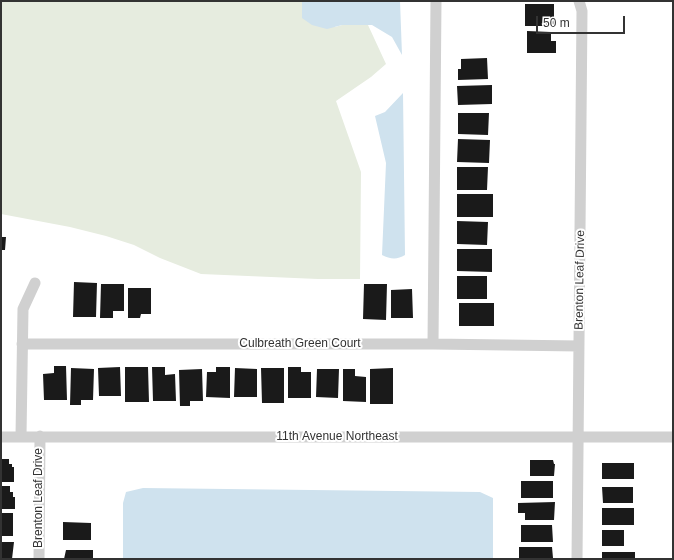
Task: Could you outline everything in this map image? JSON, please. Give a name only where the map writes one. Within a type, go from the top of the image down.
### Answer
[{"type":"street","points":[[433,344],[436,1]]},
{"type":"street","name":"Brenton Leaf Drive","points":[[577,559],[582,11],[579,1]]},
{"type":"street","points":[[22,436],[22,309],[35,283]]},
{"type":"street","name":"Culbreath Green Court","points":[[22,344],[433,344],[579,346]]},
{"type":"street","name":"11th Avenue Northeast","points":[[1,436],[673,437]]},
{"type":"street","name":"Brenton Leaf Drive","points":[[39,559],[40,436]]},
{"type":"shaded area","points":[[1,1],[302,1],[302,13],[335,27],[342,25],[368,25],[386,64],[371,77],[336,101],[361,172],[360,279],[318,279],[201,274],[160,258],[134,245],[106,236],[70,227],[1,214]]},
{"type":"water","points":[[302,1],[400,1],[402,55],[392,37],[372,25],[342,25],[327,29],[312,25],[302,18]]},
{"type":"water","points":[[403,93],[405,255],[399,258],[394,258],[382,255],[386,163],[375,116],[385,112]]},
{"type":"water","points":[[143,488],[480,492],[493,498],[493,559],[123,559],[123,503],[126,492]]},
{"type":"building","points":[[525,4],[554,4],[554,26],[525,26]]},
{"type":"building","points":[[527,31],[551,32],[551,41],[556,41],[556,53],[527,53]]},
{"type":"building","points":[[487,58],[488,79],[458,80],[458,69],[461,69],[461,59]]},
{"type":"building","points":[[492,85],[492,104],[458,105],[457,86]]},
{"type":"building","points":[[458,113],[489,113],[488,135],[458,134]]},
{"type":"building","points":[[458,139],[490,140],[489,163],[457,162]]},
{"type":"building","points":[[457,167],[488,167],[487,190],[457,190]]},
{"type":"building","points":[[457,194],[493,194],[493,217],[457,217]]},
{"type":"building","points":[[457,221],[488,222],[487,245],[457,244]]},
{"type":"building","points":[[1,237],[6,237],[5,250],[1,250]]},
{"type":"building","points":[[457,249],[492,249],[492,272],[457,271]]},
{"type":"building","points":[[457,276],[487,276],[487,299],[457,299]]},
{"type":"building","points":[[74,282],[97,283],[96,317],[73,317]]},
{"type":"building","points":[[101,284],[124,284],[124,311],[113,311],[113,318],[100,318]]},
{"type":"building","points":[[364,284],[387,284],[386,320],[363,319]]},
{"type":"building","points":[[128,288],[151,288],[151,314],[141,314],[140,318],[128,318]]},
{"type":"building","points":[[412,289],[413,318],[391,318],[391,290]]},
{"type":"building","points":[[459,303],[494,303],[494,326],[459,326]]},
{"type":"building","points":[[54,366],[66,366],[67,400],[44,400],[43,374],[54,373]]},
{"type":"building","points":[[120,367],[121,396],[99,396],[98,368]]},
{"type":"building","points":[[125,367],[148,367],[149,402],[125,402]]},
{"type":"building","points":[[152,367],[165,367],[165,375],[175,374],[176,401],[153,401]]},
{"type":"building","points":[[216,367],[230,367],[230,398],[206,397],[207,372],[216,372]]},
{"type":"building","points":[[288,367],[301,367],[301,372],[311,372],[311,398],[288,398]]},
{"type":"building","points":[[71,368],[94,369],[93,400],[81,400],[81,405],[70,405]]},
{"type":"building","points":[[235,368],[257,369],[257,397],[234,397]]},
{"type":"building","points":[[261,368],[284,368],[284,403],[262,403]]},
{"type":"building","points":[[393,368],[393,404],[370,404],[370,369]]},
{"type":"building","points":[[202,369],[203,401],[190,401],[190,406],[180,406],[179,370]]},
{"type":"building","points":[[317,369],[339,369],[338,398],[316,397]]},
{"type":"building","points":[[343,369],[355,369],[355,376],[366,377],[366,402],[343,401]]},
{"type":"building","points":[[1,459],[9,459],[9,464],[12,464],[12,467],[14,467],[14,482],[1,482]]},
{"type":"building","points":[[530,460],[553,460],[555,464],[554,476],[530,476]]},
{"type":"building","points":[[602,463],[634,463],[634,479],[602,479]]},
{"type":"building","points":[[521,481],[553,481],[553,498],[521,498]]},
{"type":"building","points":[[1,486],[10,486],[10,492],[13,492],[13,497],[15,497],[15,509],[1,509]]},
{"type":"building","points":[[602,487],[633,487],[633,503],[603,503]]},
{"type":"building","points":[[555,502],[554,520],[525,520],[525,513],[518,513],[518,503]]},
{"type":"building","points":[[602,508],[634,508],[634,525],[602,525]]},
{"type":"building","points":[[1,513],[13,513],[13,536],[1,536]]},
{"type":"building","points":[[63,522],[91,523],[91,540],[63,540]]},
{"type":"building","points":[[521,525],[552,525],[553,542],[521,542]]},
{"type":"building","points":[[602,530],[624,530],[624,546],[602,546]]},
{"type":"building","points":[[1,542],[14,542],[12,559],[1,559]]},
{"type":"building","points":[[519,547],[552,547],[553,558],[519,559]]},
{"type":"building","points":[[66,550],[93,550],[93,559],[64,559]]},
{"type":"building","points":[[602,552],[635,552],[635,559],[602,559]]}]
